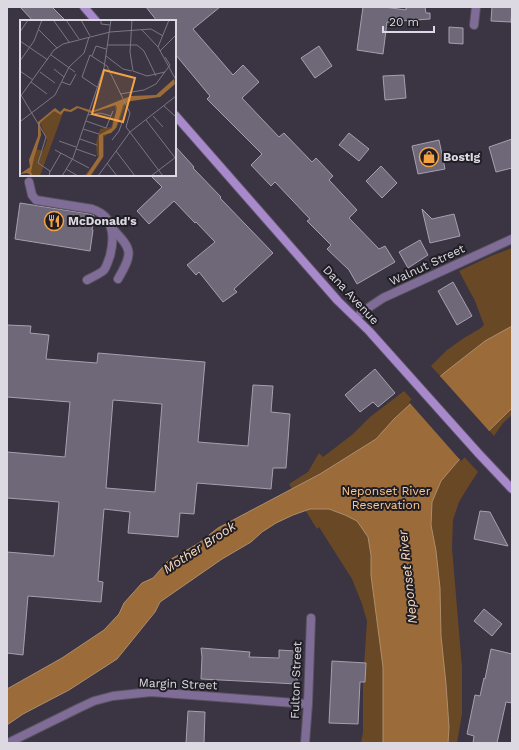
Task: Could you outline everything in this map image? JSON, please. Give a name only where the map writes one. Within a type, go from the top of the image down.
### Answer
[{"type":"street","points":[[84,7],[95,20]]},
{"type":"street","points":[[474,25],[476,7]]},
{"type":"street","name":"Dana Avenue","points":[[176,115],[338,301],[369,331],[512,489]]},
{"type":"street","points":[[29,182],[32,195],[36,200],[100,211],[107,218],[111,226],[125,241],[129,248],[129,256],[126,267],[118,279]]},
{"type":"street","points":[[87,280],[103,271],[107,265],[111,252],[111,226]]},
{"type":"street","name":"Walnut Street","points":[[356,318],[383,298],[512,239]]},
{"type":"street","name":"Fulton Street","points":[[305,743],[311,618]]},
{"type":"street","name":"Margin Street","points":[[8,743],[94,701],[118,695],[151,692],[308,704]]},
{"type":"green space","points":[[512,248],[512,415],[503,423],[494,436],[431,366],[447,350],[484,325],[475,301],[459,271]]},
{"type":"green space","name":"Neponset River Reservation","points":[[404,391],[478,472],[459,502],[453,520],[452,548],[462,667],[462,714],[457,743],[361,743],[363,732],[363,680],[367,621],[352,579],[319,527],[317,529],[289,484],[308,472],[319,453],[323,457],[353,434],[370,417]]},
{"type":"water","points":[[512,326],[512,408],[458,461],[441,481],[432,502],[431,525],[436,551],[440,588],[441,636],[449,727],[448,743],[383,743],[383,667],[371,575],[371,555],[368,537],[357,521],[329,509],[310,509],[276,523],[262,532],[251,542],[222,559],[160,602],[155,612],[117,659],[69,690],[23,714],[7,725],[7,689],[62,658],[104,630],[119,614],[124,603],[142,583],[153,578],[168,561],[199,543],[218,528],[320,474],[376,439],[394,419],[444,373],[485,341]]},
{"type":"pier","points":[[439,375],[490,432],[461,461],[409,402]]},
{"type":"building","points":[[20,7],[52,7],[65,20],[32,20]]},
{"type":"building","points":[[146,7],[220,7],[193,29],[233,75],[243,65],[259,82],[242,98],[279,137],[284,133],[312,162],[316,158],[333,176],[329,180],[357,210],[349,218],[379,249],[385,246],[395,262],[357,284],[349,270],[327,249],[331,245],[307,221],[310,219],[275,182],[271,186],[251,165],[262,154],[207,99],[210,96],[176,55],[176,20],[156,20]]},
{"type":"building","points":[[363,7],[384,7],[406,10],[406,7],[425,7],[426,13],[430,13],[430,19],[387,22],[383,54],[357,50]]},
{"type":"building","points":[[492,7],[512,7],[511,22],[491,21]]},
{"type":"building","points":[[449,27],[463,28],[463,44],[449,43]]},
{"type":"building","points":[[319,46],[332,66],[315,78],[301,58]]},
{"type":"building","points":[[404,75],[406,98],[385,100],[383,76]]},
{"type":"building","points":[[349,133],[369,149],[359,161],[339,145]]},
{"type":"building","points":[[512,139],[512,168],[496,172],[489,147]]},
{"type":"building","name":"Bostig","points":[[439,140],[445,169],[418,174],[412,146]]},
{"type":"building","points":[[176,147],[194,167],[193,168],[221,197],[220,198],[273,253],[234,289],[237,292],[223,302],[199,272],[196,275],[187,265],[215,242],[174,201],[149,224],[137,211],[162,187],[151,176],[176,176]]},
{"type":"building","points":[[381,166],[397,183],[382,198],[366,181]]},
{"type":"building","name":"McDonald's","points":[[20,203],[90,214],[94,216],[90,251],[15,239]]},
{"type":"building","points":[[422,209],[432,219],[454,214],[460,236],[430,243]]},
{"type":"building","points":[[420,240],[428,255],[408,268],[399,252]]},
{"type":"building","points":[[453,282],[472,316],[457,325],[438,291]]},
{"type":"building","points":[[7,325],[31,326],[30,333],[49,335],[46,359],[97,363],[98,353],[205,362],[198,442],[248,446],[253,385],[273,386],[271,412],[290,414],[286,468],[273,468],[271,489],[197,483],[194,514],[180,513],[178,537],[128,533],[130,512],[104,509],[98,581],[103,582],[101,602],[28,596],[23,655],[7,653],[7,552],[54,556],[59,502],[7,498],[7,452],[65,457],[70,402],[7,397]],"holes":[[[113,400],[162,404],[155,492],[106,488]]]},
{"type":"building","points":[[375,369],[395,393],[378,407],[373,402],[360,412],[345,395]]},
{"type":"building","points":[[480,511],[490,512],[508,546],[474,539]]},
{"type":"building","points":[[484,609],[502,624],[492,636],[474,621]]},
{"type":"building","points":[[201,648],[250,652],[249,657],[279,658],[279,650],[295,651],[294,660],[298,661],[297,684],[201,679]]},
{"type":"building","points":[[491,649],[512,654],[512,703],[506,702],[497,743],[473,743],[474,736],[467,734],[475,695],[480,696]]},
{"type":"building","points":[[332,661],[366,663],[365,682],[360,682],[358,724],[329,723]]},
{"type":"building","points":[[188,711],[205,712],[204,743],[186,743]]},
{"type":"place","name":"Bostig","points":[[429,157]]},
{"type":"place","name":"McDonald's","points":[[54,221]]},
{"type":"water label","name":"Mother Brook","points":[[199,547]]},
{"type":"water label","name":"Neponset River","points":[[407,577]]}]
